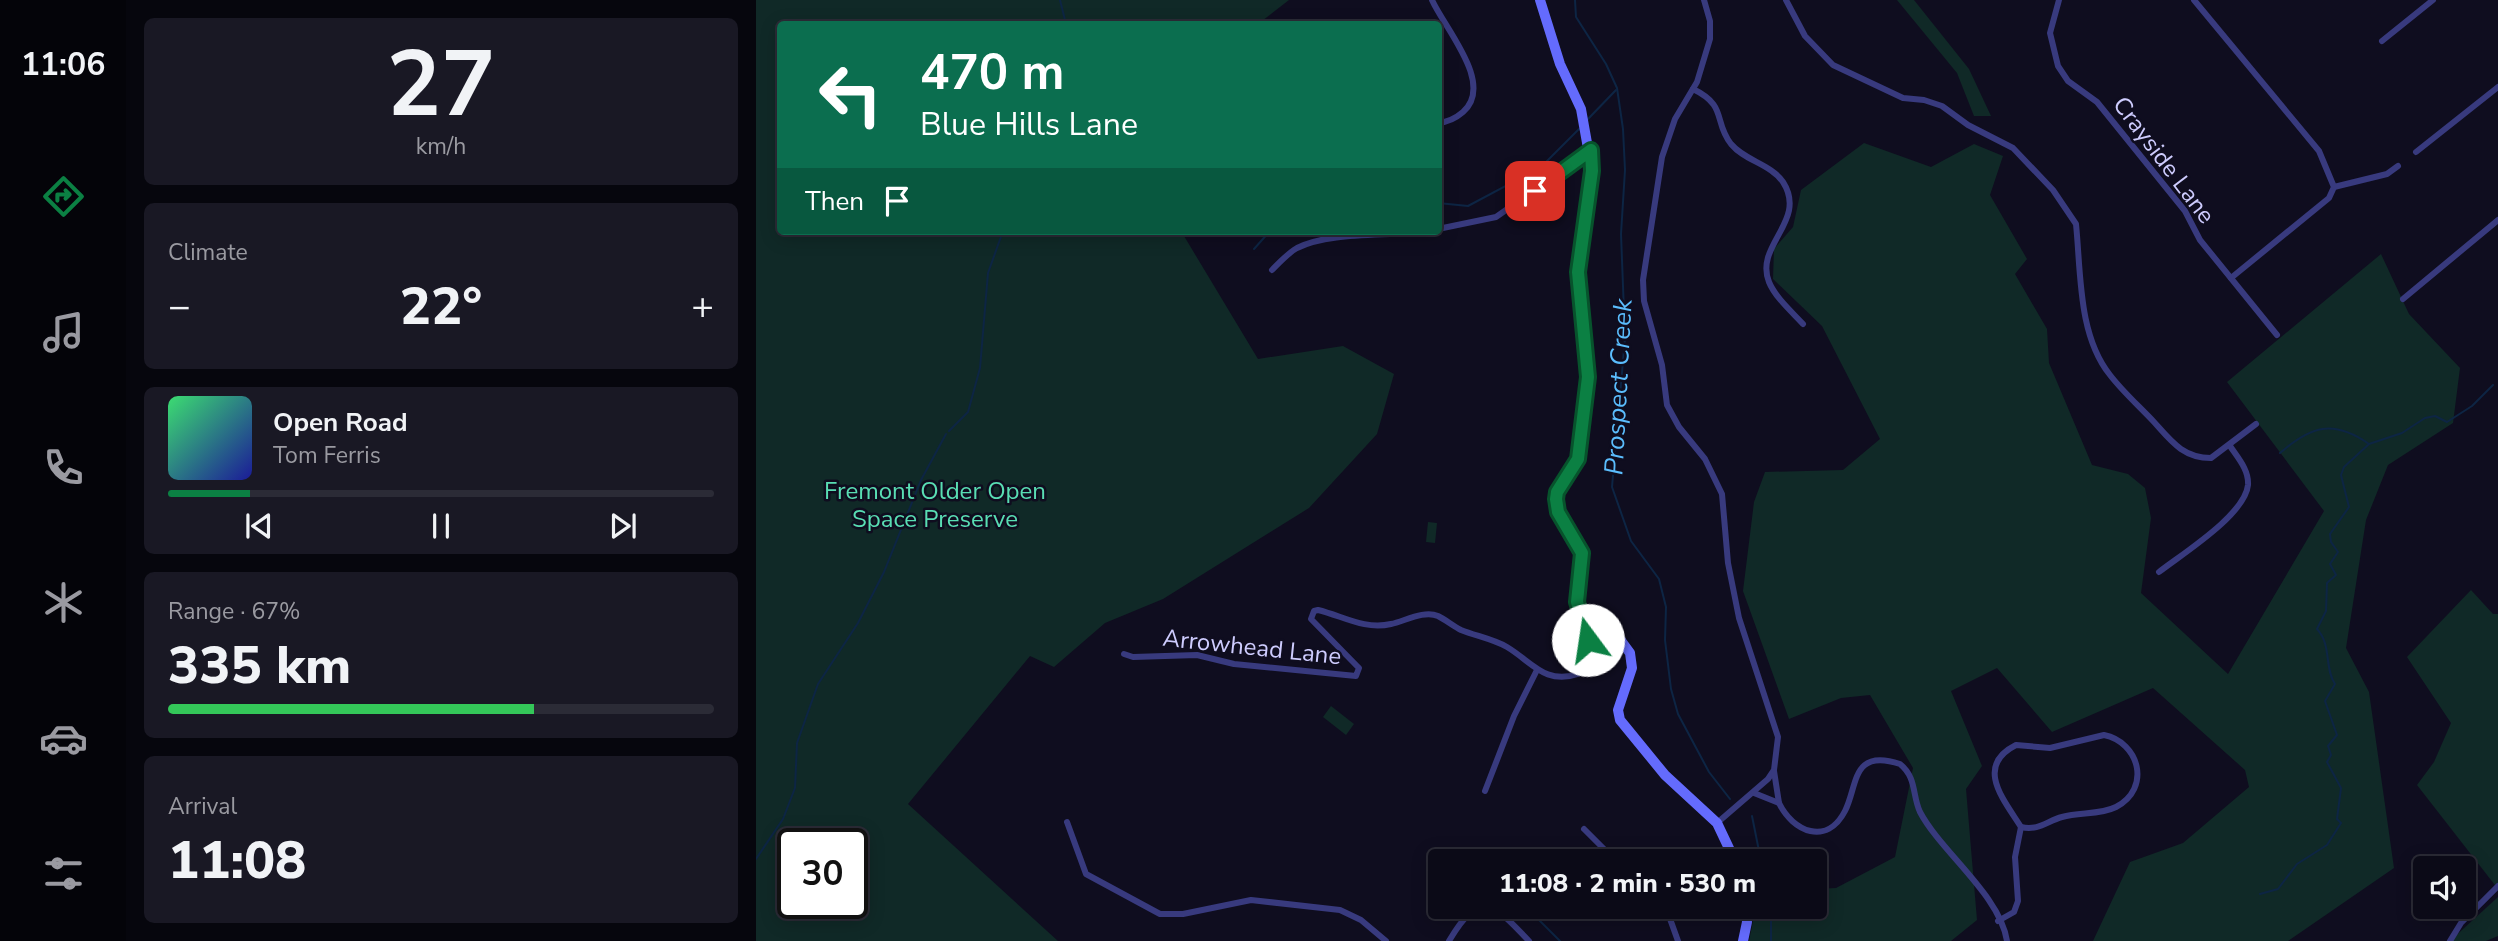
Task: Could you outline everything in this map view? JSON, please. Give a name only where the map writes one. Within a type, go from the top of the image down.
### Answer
[{"type":"street","points":[[1432,0],[1470,67],[1474,83],[1467,108],[1453,120],[1442,122]]},
{"type":"street","points":[[1540,0],[1560,64],[1581,109],[1591,150],[1592,171],[1578,272],[1588,377],[1578,459],[1557,492],[1556,499],[1558,512],[1582,553],[1577,602],[1582,610],[1619,638],[1630,653],[1632,668],[1618,710],[1620,720],[1665,775],[1717,823],[1729,849]]},
{"type":"street","points":[[1704,0],[1710,21],[1710,39],[1705,62],[1675,119],[1662,157],[1643,280],[1644,301],[1662,365],[1667,405],[1679,427],[1705,458],[1722,494],[1728,563],[1739,618],[1778,737],[1774,770],[1779,803],[1787,818],[1798,829],[1823,830],[1836,823],[1846,810],[1853,779],[1864,767],[1877,762],[1900,764],[1915,787],[1920,811],[1961,862],[1998,921],[2007,941]]},
{"type":"street","points":[[1786,0],[1805,36],[1833,65],[1903,98],[1924,100],[1942,106],[1968,125],[2023,155],[2069,211],[2076,224],[2087,326],[2091,341],[2109,374],[2187,455],[2211,458],[2256,424]]},
{"type":"street","name":"Crayside Lane","points":[[2059,0],[2053,14],[2050,33],[2058,66],[2068,81],[2097,102],[2185,211],[2200,240],[2277,335]]},
{"type":"street","points":[[2194,0],[2319,151],[2334,187],[2329,198],[2231,278]]},
{"type":"street","points":[[2382,41],[2433,0]]},
{"type":"street","points":[[2416,152],[2498,87]]},
{"type":"street","points":[[1693,89],[1712,101],[1720,112],[1731,144],[1774,172],[1787,191],[1790,212],[1786,225],[1766,257],[1765,270],[1770,286],[1803,324]]},
{"type":"street","points":[[1442,228],[1496,217],[1591,150]]},
{"type":"street","points":[[2334,187],[2387,174],[2398,166]]},
{"type":"street","points":[[2403,299],[2498,220]]},
{"type":"street","points":[[1272,270],[1295,249],[1329,238],[1400,235]]},
{"type":"street","points":[[2159,572],[2223,522],[2244,500],[2248,484],[2245,468],[2230,446]]},
{"type":"street","name":"Arrowhead Lane","points":[[1124,654],[1133,657],[1197,655],[1234,664],[1356,676],[1359,668],[1311,620],[1311,615],[1318,610],[1359,624],[1388,625],[1425,614],[1436,615],[1459,629],[1506,646],[1537,670],[1558,679],[1577,674],[1584,669],[1588,640],[1582,610]]},
{"type":"street","points":[[1485,791],[1514,716],[1537,670]]},
{"type":"street","points":[[1998,921],[2014,912],[2018,901],[2014,868],[2021,827],[1995,782],[1998,762],[2009,749],[2022,744],[2050,748],[2104,735],[2127,744],[2139,766],[2131,794],[2118,806],[2062,817],[2039,828],[2021,827]]},
{"type":"street","points":[[1717,823],[1754,793],[1774,770]]},
{"type":"street","points":[[1754,793],[1779,803]]},
{"type":"street","points":[[1067,822],[1080,865],[1086,874],[1160,914],[1183,914],[1251,900],[1340,910],[1361,920],[1386,941]]},
{"type":"street","points":[[1584,829],[1604,849]]},
{"type":"street","points":[[2451,941],[2461,923],[2498,886]]},
{"type":"street","points":[[1449,941],[1464,916],[1475,908],[1489,908],[1504,915],[1529,941]]},
{"type":"street","points":[[1670,919],[1678,941]]},
{"type":"street","points":[[1743,941],[1748,919]]},
{"type":"green space","name":"Fremont Older Open Space Preserve","points":[[756,0],[1289,0],[1262,21],[777,21],[777,235],[1183,235],[1258,359],[1343,346],[1394,374],[1377,434],[1309,508],[1163,599],[1105,623],[1054,667],[1030,656],[908,804],[1058,941],[756,941]]},
{"type":"green space","points":[[1897,0],[1914,0],[1969,69],[1991,116],[1974,116],[1957,73]]},
{"type":"green space","points":[[1864,143],[1931,167],[1974,144],[2003,156],[1990,195],[2027,259],[2015,274],[2047,329],[2049,363],[2092,465],[2128,474],[2145,488],[2151,518],[2141,593],[2228,674],[2324,511],[2227,382],[2381,254],[2409,314],[2460,368],[2453,423],[2388,465],[2366,520],[2346,648],[2369,692],[2394,868],[2288,941],[2093,941],[2130,862],[2183,843],[2249,787],[2245,770],[2153,688],[2052,732],[1997,668],[1951,691],[1982,766],[1966,789],[1977,920],[1951,941],[1749,941],[1753,919],[1827,919],[1827,888],[1836,888],[1895,857],[1913,768],[1870,695],[1841,698],[1789,719],[1743,591],[1754,502],[1765,472],[1843,470],[1880,439],[1822,326],[1773,279],[1774,249],[1793,227],[1801,190]]},
{"type":"green space","points":[[1428,522],[1437,523],[1435,543],[1426,542]]},
{"type":"green space","points":[[2471,590],[2493,614],[2498,614],[2498,889],[2476,861],[2476,856],[2472,856],[2417,785],[2434,762],[2451,723],[2407,657]]},
{"type":"green space","points":[[1331,706],[1354,724],[1346,735],[1323,717]]},
{"type":"green space","points":[[2498,897],[2498,936],[2486,941],[2450,941],[2476,919]]},
{"type":"waterway","points":[[1060,0],[1065,21]]},
{"type":"waterway","name":"Prospect Creek","points":[[1575,0],[1576,17],[1606,64],[1617,88],[1623,129],[1625,170],[1621,234],[1625,338],[1612,487],[1631,541],[1659,579],[1666,607],[1665,640],[1671,689],[1678,714],[1709,772],[1730,799]]},
{"type":"waterway","points":[[1588,119],[1616,90]]},
{"type":"waterway","points":[[1442,203],[1468,206],[1541,167],[1579,129]]},
{"type":"waterway","points":[[949,431],[968,412],[980,368],[988,273],[1002,235]]},
{"type":"waterway","points":[[1254,249],[1266,235]]},
{"type":"waterway","points":[[2260,894],[2278,889],[2297,864],[2327,845],[2341,823],[2337,819],[2341,788],[2327,762],[2331,755],[2328,746],[2337,735],[2325,701],[2335,684],[2325,642],[2317,629],[2326,611],[2327,583],[2336,575],[2330,564],[2338,552],[2331,542],[2330,534],[2349,507],[2341,475],[2344,467],[2369,444],[2402,433],[2425,418],[2435,416],[2447,422],[2472,406],[2493,385]]},
{"type":"waterway","points":[[2280,453],[2302,437],[2323,429],[2344,431],[2369,444]]},
{"type":"waterway","points":[[756,859],[783,819],[795,788],[797,743],[818,684],[858,623],[884,572],[921,480],[946,434]]},
{"type":"waterway","name":"Prospect Creek","points":[[1752,816],[1759,849]]},
{"type":"waterway","points":[[1538,919],[1560,941]]},
{"type":"waterway","name":"Prospect Creek","points":[[1771,919],[1771,941]]},
{"type":"route","points":[[1535,191],[1591,150],[1592,171],[1578,272],[1588,377],[1578,459],[1557,492],[1556,499],[1558,512],[1582,553],[1577,602],[1582,610],[1588,640]]}]
